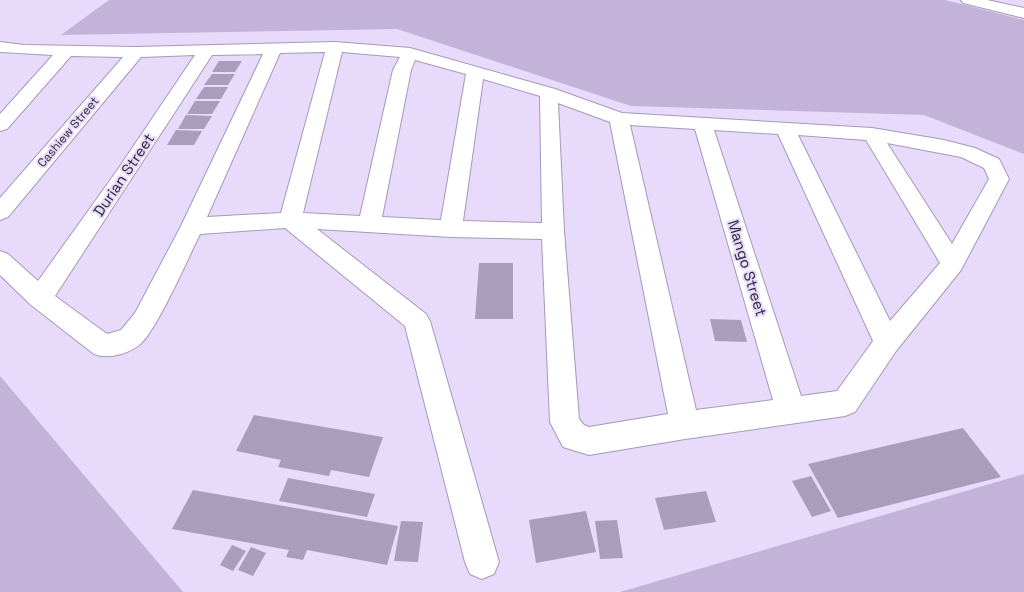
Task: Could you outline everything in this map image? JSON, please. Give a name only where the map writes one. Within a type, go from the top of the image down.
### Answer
[{"type":"street","points":[[968,0],[1024,13]]},
{"type":"street","points":[[0,47],[65,52],[273,50],[335,47],[410,53],[549,92],[618,119],[703,126],[872,134],[968,152],[992,164],[999,179],[954,264],[887,343],[845,403],[685,425],[589,441],[574,437],[565,422],[553,231],[549,92]]},
{"type":"street","points":[[290,220],[335,47]]},
{"type":"street","points":[[0,64],[24,50]]},
{"type":"street","points":[[0,260],[40,298],[103,346],[118,344],[130,338],[144,320],[192,226],[273,50]]},
{"type":"street","name":"Durian Street","points":[[40,298],[206,51]]},
{"type":"street","points":[[0,125],[65,52]]},
{"type":"street","name":"Cashiew Street","points":[[0,212],[136,52]]},
{"type":"street","points":[[369,225],[402,70],[410,53]]},
{"type":"street","points":[[451,229],[475,72]]},
{"type":"street","points":[[618,119],[685,425]]},
{"type":"street","name":"Mango Street","points":[[703,126],[791,410]]},
{"type":"street","points":[[785,129],[887,343]]},
{"type":"street","points":[[872,134],[954,264]]},
{"type":"street","points":[[192,226],[290,220],[451,229],[553,231]]},
{"type":"street","points":[[290,220],[417,321],[482,562]]},
{"type":"shaded area","points":[[109,0],[945,0],[1024,20],[1024,154],[924,115],[631,106],[397,29],[61,35]]},
{"type":"shaded area","points":[[0,376],[183,592],[0,592]]},
{"type":"shaded area","points":[[1024,474],[1024,592],[620,592]]},
{"type":"building","points":[[219,61],[242,61],[235,72],[212,72]]},
{"type":"building","points":[[212,74],[235,74],[228,85],[204,85]]},
{"type":"building","points":[[204,87],[228,87],[221,99],[196,99]]},
{"type":"building","points":[[195,101],[220,101],[212,114],[187,114]]},
{"type":"building","points":[[186,115],[212,116],[204,129],[178,129]]},
{"type":"building","points":[[176,130],[202,131],[194,145],[167,145]]},
{"type":"building","points":[[479,263],[513,263],[513,319],[475,319]]},
{"type":"building","points":[[710,319],[741,320],[747,342],[715,341]]},
{"type":"building","points":[[254,415],[383,437],[369,477],[331,470],[329,476],[278,467],[281,460],[236,451]]},
{"type":"building","points":[[963,428],[1001,477],[838,518],[808,464]]},
{"type":"building","points":[[811,476],[831,511],[812,517],[792,481]]},
{"type":"building","points":[[288,478],[375,494],[367,517],[279,501]]},
{"type":"building","points":[[193,490],[398,526],[387,565],[307,550],[303,560],[286,557],[289,550],[172,529]]},
{"type":"building","points":[[706,491],[716,522],[664,530],[655,498]]},
{"type":"building","points":[[586,511],[596,552],[536,563],[529,520]]},
{"type":"building","points":[[617,520],[623,558],[600,559],[595,521]]},
{"type":"building","points":[[401,521],[423,522],[418,562],[394,561]]},
{"type":"building","points":[[232,545],[246,551],[233,571],[220,565]]},
{"type":"building","points":[[251,547],[266,553],[253,576],[238,570]]}]
